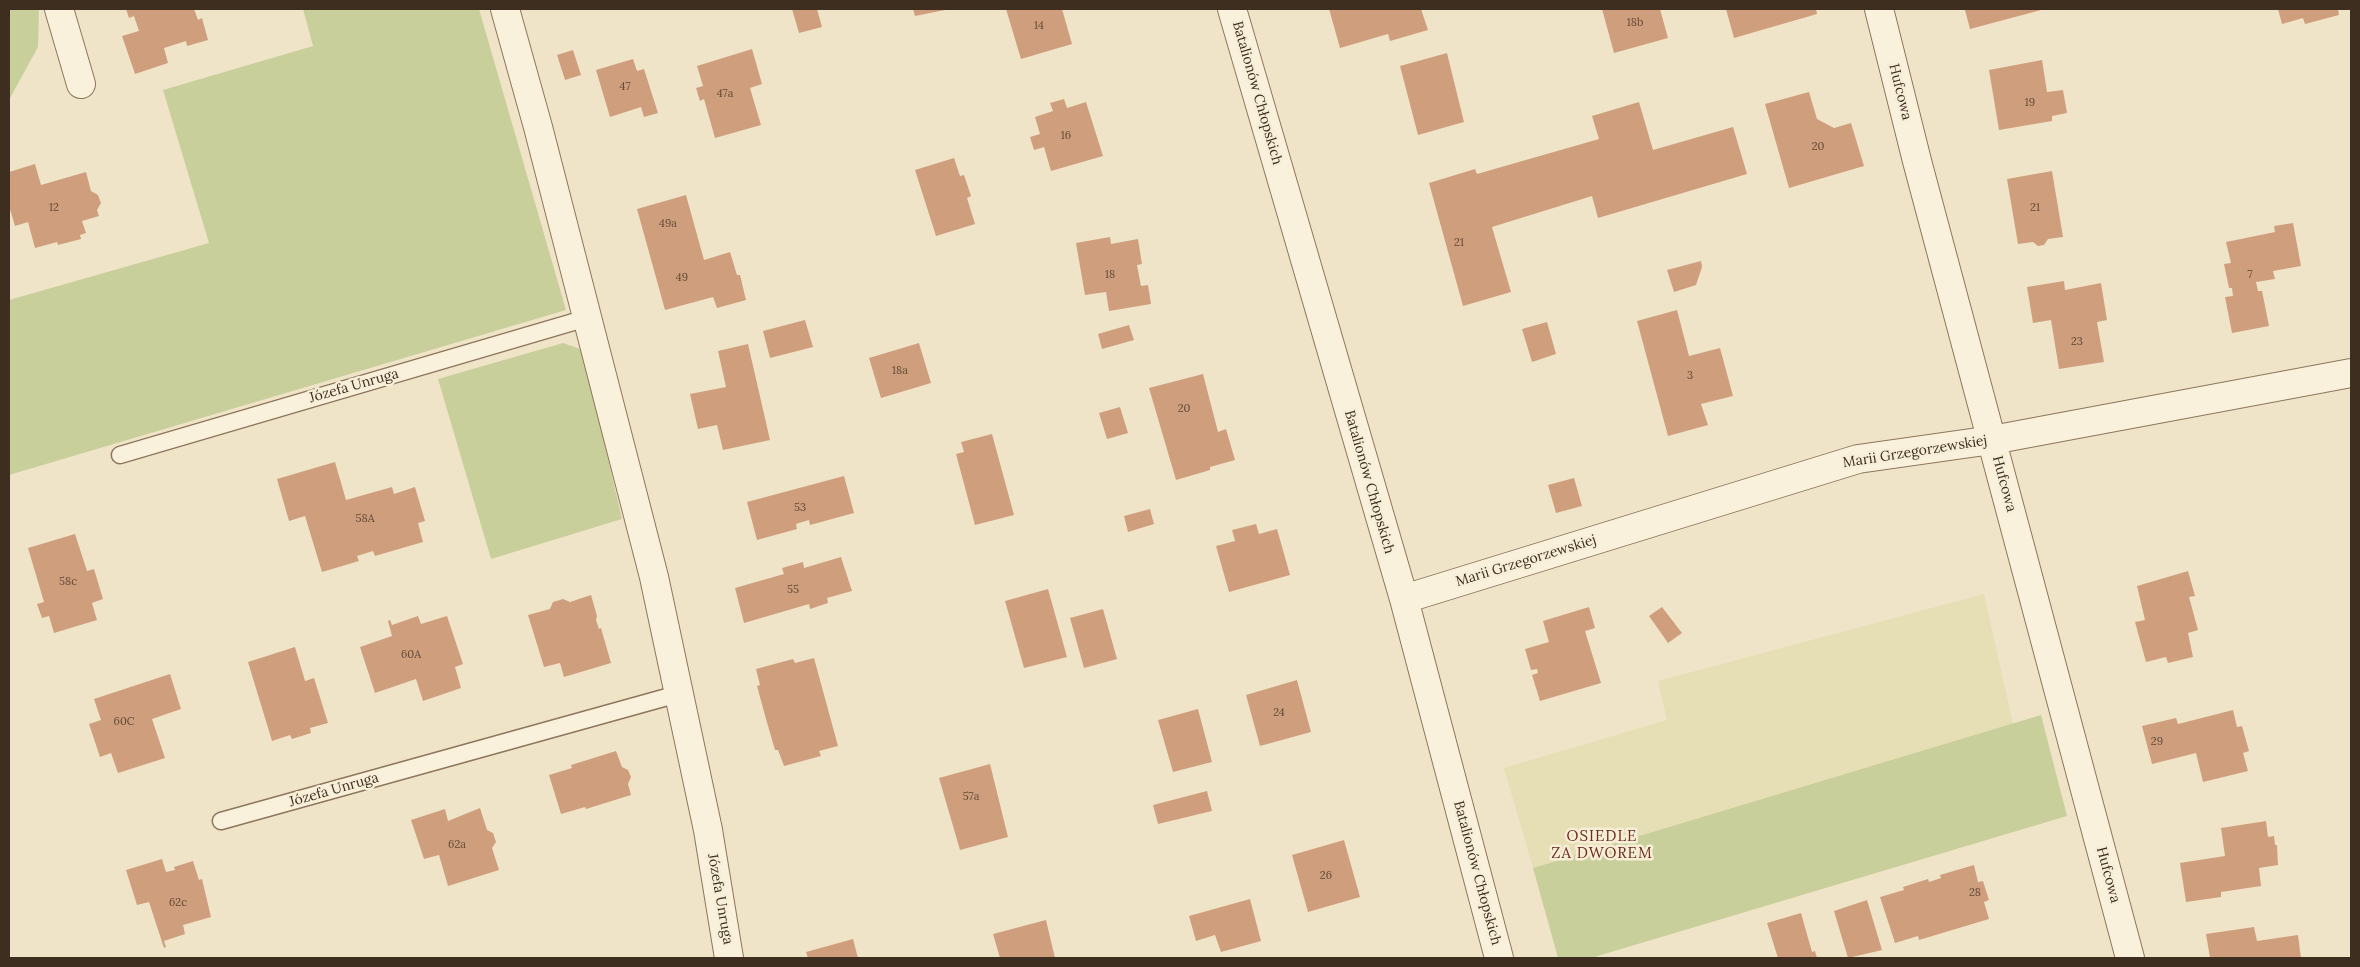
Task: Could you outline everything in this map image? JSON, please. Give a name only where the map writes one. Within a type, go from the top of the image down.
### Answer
[{"type":"street","points":[[58,9],[80,84]]},
{"type":"street","name":"Józefa Unruga","points":[[505,9],[538,127],[654,577],[708,830],[730,958]]},
{"type":"street","name":"Batalionów Chłopskich","points":[[1232,9],[1404,599],[1499,958]]},
{"type":"street","name":"Hufcowa","points":[[1879,9],[1917,161],[2130,958]]},
{"type":"street","name":"Marii Grzegorzewskiej","points":[[1404,599],[1858,459],[1992,440],[2351,373]]},
{"type":"lane","name":"Józefa Unruga","points":[[120,455],[587,318]]},
{"type":"lane","name":"Józefa Unruga","points":[[221,821],[678,694]]},
{"type":"shaded area","points":[[1984,594],[2013,724],[1533,868],[1504,768],[1667,720],[1658,681]]},
{"type":"green space","points":[[9,9],[39,9],[38,47],[9,100]]},
{"type":"green space","points":[[303,9],[479,9],[566,310],[9,475],[9,300],[209,243],[163,90],[313,46]]},
{"type":"green space","points":[[563,343],[583,350],[622,519],[491,559],[438,379]]},
{"type":"green space","points":[[2041,715],[2067,816],[1591,958],[1558,958],[1533,868]]},
{"type":"building","points":[[126,9],[194,9],[198,20],[202,18],[208,40],[187,46],[186,41],[164,48],[168,63],[135,74],[122,36],[139,31],[134,16],[129,18]]},
{"type":"building","points":[[792,9],[817,9],[822,27],[799,33]]},
{"type":"building","points":[[913,9],[945,9],[945,10],[915,16]]},
{"type":"building","points":[[1006,9],[1062,9],[1072,44],[1021,59]]},
{"type":"building","points":[[1329,9],[1421,9],[1428,30],[1390,41],[1388,34],[1340,48]]},
{"type":"building","points":[[1602,9],[1660,9],[1668,38],[1614,53]]},
{"type":"building","points":[[1726,9],[1816,9],[1817,14],[1734,38]]},
{"type":"building","points":[[2045,9],[1970,29],[1965,10]]},
{"type":"building","points":[[2278,9],[2338,9],[2339,15],[2305,24],[2303,18],[2282,24]]},
{"type":"building","points":[[752,49],[762,84],[750,88],[761,125],[715,138],[704,99],[700,101],[696,88],[703,86],[697,66]]},
{"type":"building","points":[[573,50],[581,75],[565,80],[557,55]]},
{"type":"building","points":[[1447,53],[1464,122],[1418,135],[1400,66]]},
{"type":"building","points":[[633,59],[637,71],[644,69],[658,113],[644,117],[641,107],[610,117],[596,70]]},
{"type":"building","points":[[2042,60],[2047,92],[2063,90],[2067,113],[2052,116],[2052,121],[1999,130],[1989,70]]},
{"type":"building","points":[[1809,92],[1817,119],[1834,128],[1851,123],[1864,166],[1789,188],[1765,104]]},
{"type":"building","points":[[1064,99],[1067,108],[1086,102],[1103,156],[1051,171],[1044,147],[1034,150],[1030,137],[1040,134],[1035,117],[1053,111],[1050,103]]},
{"type":"building","points":[[1639,102],[1653,150],[1733,127],[1747,174],[1598,218],[1592,196],[1492,227],[1511,292],[1463,306],[1429,183],[1475,169],[1477,174],[1599,139],[1592,116]]},
{"type":"building","points":[[954,158],[960,176],[964,175],[971,196],[967,198],[975,224],[936,236],[915,170]]},
{"type":"building","points":[[35,164],[41,185],[86,172],[91,191],[98,195],[101,203],[97,210],[99,216],[82,221],[86,233],[80,235],[81,239],[58,245],[57,242],[35,248],[28,222],[15,226],[9,206],[9,172]]},
{"type":"building","points":[[2052,171],[2063,237],[2048,239],[2044,245],[2038,246],[2033,242],[2018,244],[2007,179]]},
{"type":"building","points":[[686,195],[704,260],[730,252],[737,275],[740,275],[746,300],[717,308],[713,297],[665,310],[637,209]]},
{"type":"building","points":[[2293,223],[2301,266],[2273,271],[2275,279],[2256,282],[2258,291],[2262,291],[2269,326],[2232,333],[2225,297],[2233,296],[2232,288],[2229,288],[2224,264],[2231,263],[2226,242],[2275,232],[2274,226]]},
{"type":"building","points":[[1110,237],[1111,244],[1138,239],[1142,264],[1137,265],[1141,286],[1148,285],[1151,304],[1109,311],[1106,292],[1085,295],[1076,243]]},
{"type":"building","points":[[1701,261],[1702,267],[1696,285],[1674,292],[1667,270]]},
{"type":"building","points":[[2064,281],[2065,290],[2101,283],[2107,320],[2097,322],[2104,362],[2059,369],[2051,320],[2033,323],[2027,287]]},
{"type":"building","points":[[1677,310],[1689,356],[1720,348],[1733,396],[1701,404],[1708,425],[1668,436],[1637,321]]},
{"type":"building","points":[[805,320],[813,347],[770,358],[763,331]]},
{"type":"building","points":[[1547,322],[1556,354],[1532,362],[1522,329]]},
{"type":"building","points":[[1129,325],[1134,340],[1102,349],[1098,334]]},
{"type":"building","points":[[919,343],[931,383],[881,398],[869,358]]},
{"type":"building","points":[[748,344],[770,440],[723,450],[717,425],[698,429],[690,394],[726,387],[718,351]]},
{"type":"building","points":[[1203,374],[1218,432],[1226,429],[1235,460],[1176,480],[1149,388]]},
{"type":"building","points":[[1120,407],[1128,433],[1107,439],[1099,413]]},
{"type":"building","points":[[992,434],[1014,515],[975,525],[956,454],[964,452],[961,442]]},
{"type":"building","points":[[335,462],[346,500],[392,487],[394,494],[415,487],[425,521],[418,523],[423,542],[375,556],[373,551],[357,556],[359,561],[322,572],[305,516],[289,521],[277,479]]},
{"type":"building","points":[[844,476],[854,513],[810,525],[809,520],[796,524],[797,529],[757,540],[747,502]]},
{"type":"building","points":[[1574,478],[1582,506],[1556,513],[1548,485]]},
{"type":"building","points":[[1150,509],[1154,524],[1128,532],[1124,516]]},
{"type":"building","points":[[1256,524],[1259,534],[1277,529],[1290,575],[1229,592],[1216,546],[1235,541],[1232,530]]},
{"type":"building","points":[[75,534],[87,571],[94,569],[103,599],[92,603],[97,620],[54,633],[49,616],[42,618],[37,604],[44,602],[28,548]]},
{"type":"building","points":[[841,557],[852,591],[827,598],[828,603],[810,609],[809,604],[744,623],[735,588],[784,574],[782,568],[803,562],[804,568]]},
{"type":"building","points":[[2188,571],[2195,596],[2189,597],[2198,630],[2188,633],[2193,657],[2168,663],[2166,657],[2146,662],[2135,622],[2145,620],[2137,586]]},
{"type":"building","points":[[1048,589],[1067,657],[1024,668],[1005,601]]},
{"type":"building","points":[[591,595],[597,616],[596,620],[599,629],[601,628],[611,663],[564,677],[560,663],[544,667],[528,615],[550,609],[553,602],[563,599],[570,602]]},
{"type":"building","points":[[1589,607],[1595,628],[1585,631],[1601,683],[1540,701],[1532,675],[1538,673],[1537,669],[1531,670],[1525,649],[1549,642],[1543,621]]},
{"type":"building","points":[[1662,607],[1682,633],[1668,643],[1649,616]]},
{"type":"building","points":[[1103,609],[1117,659],[1084,668],[1070,618]]},
{"type":"building","points":[[418,616],[421,624],[447,616],[463,664],[455,667],[461,688],[423,701],[416,679],[375,693],[360,647],[392,636],[388,621],[390,620],[392,625]]},
{"type":"building","points":[[295,647],[305,681],[314,678],[328,723],[310,728],[311,733],[292,739],[290,735],[272,741],[248,662]]},
{"type":"building","points":[[814,658],[838,746],[819,751],[821,756],[784,766],[778,750],[775,750],[766,719],[757,686],[760,685],[756,669],[793,659],[795,663]]},
{"type":"building","points":[[170,674],[181,709],[152,719],[165,758],[118,773],[111,753],[100,757],[89,724],[101,720],[94,699]]},
{"type":"building","points":[[1297,680],[1311,732],[1260,746],[1246,695]]},
{"type":"building","points":[[1198,709],[1212,762],[1173,772],[1158,720]]},
{"type":"building","points":[[2233,710],[2237,727],[2242,726],[2249,751],[2243,753],[2248,771],[2203,782],[2196,753],[2152,764],[2142,726],[2176,718],[2178,724]]},
{"type":"building","points":[[616,751],[622,767],[628,770],[631,777],[628,784],[631,795],[586,809],[585,807],[561,814],[549,775],[572,768],[571,765]]},
{"type":"building","points":[[990,764],[1008,837],[960,850],[939,778]]},
{"type":"building","points":[[1207,791],[1212,811],[1158,824],[1153,805]]},
{"type":"building","points":[[480,808],[487,830],[493,833],[496,842],[492,848],[499,870],[448,886],[439,855],[424,859],[411,820],[445,809],[448,821]]},
{"type":"building","points":[[2266,821],[2268,837],[2274,836],[2275,845],[2277,845],[2278,865],[2259,868],[2261,886],[2221,892],[2221,897],[2186,902],[2180,863],[2225,856],[2221,828]]},
{"type":"building","points":[[1344,840],[1360,897],[1308,912],[1292,855]]},
{"type":"building","points":[[162,859],[166,872],[175,870],[174,867],[193,861],[199,880],[202,879],[211,917],[183,925],[185,934],[164,941],[166,947],[164,948],[149,902],[137,905],[126,870]]},
{"type":"building","points":[[1974,865],[1978,882],[1983,881],[1989,900],[1984,902],[1989,919],[1919,940],[1918,936],[1895,943],[1880,897],[1904,890],[1903,887],[1928,879],[1929,882],[1941,878],[1940,875]]},
{"type":"building","points":[[1250,899],[1261,941],[1221,952],[1215,935],[1196,941],[1189,916]]},
{"type":"building","points":[[1867,900],[1882,950],[1848,958],[1834,911]]},
{"type":"building","points":[[1801,913],[1812,952],[1815,951],[1817,958],[1778,958],[1767,923]]},
{"type":"building","points":[[1046,920],[1055,958],[1000,958],[993,934]]},
{"type":"building","points":[[2254,927],[2257,941],[2298,935],[2301,958],[2210,958],[2206,934]]},
{"type":"building","points":[[853,939],[858,958],[808,958],[806,952]]},
{"type":"district","name":"OSIEDLE ZA DWOREM","points":[[1602,846]]}]
